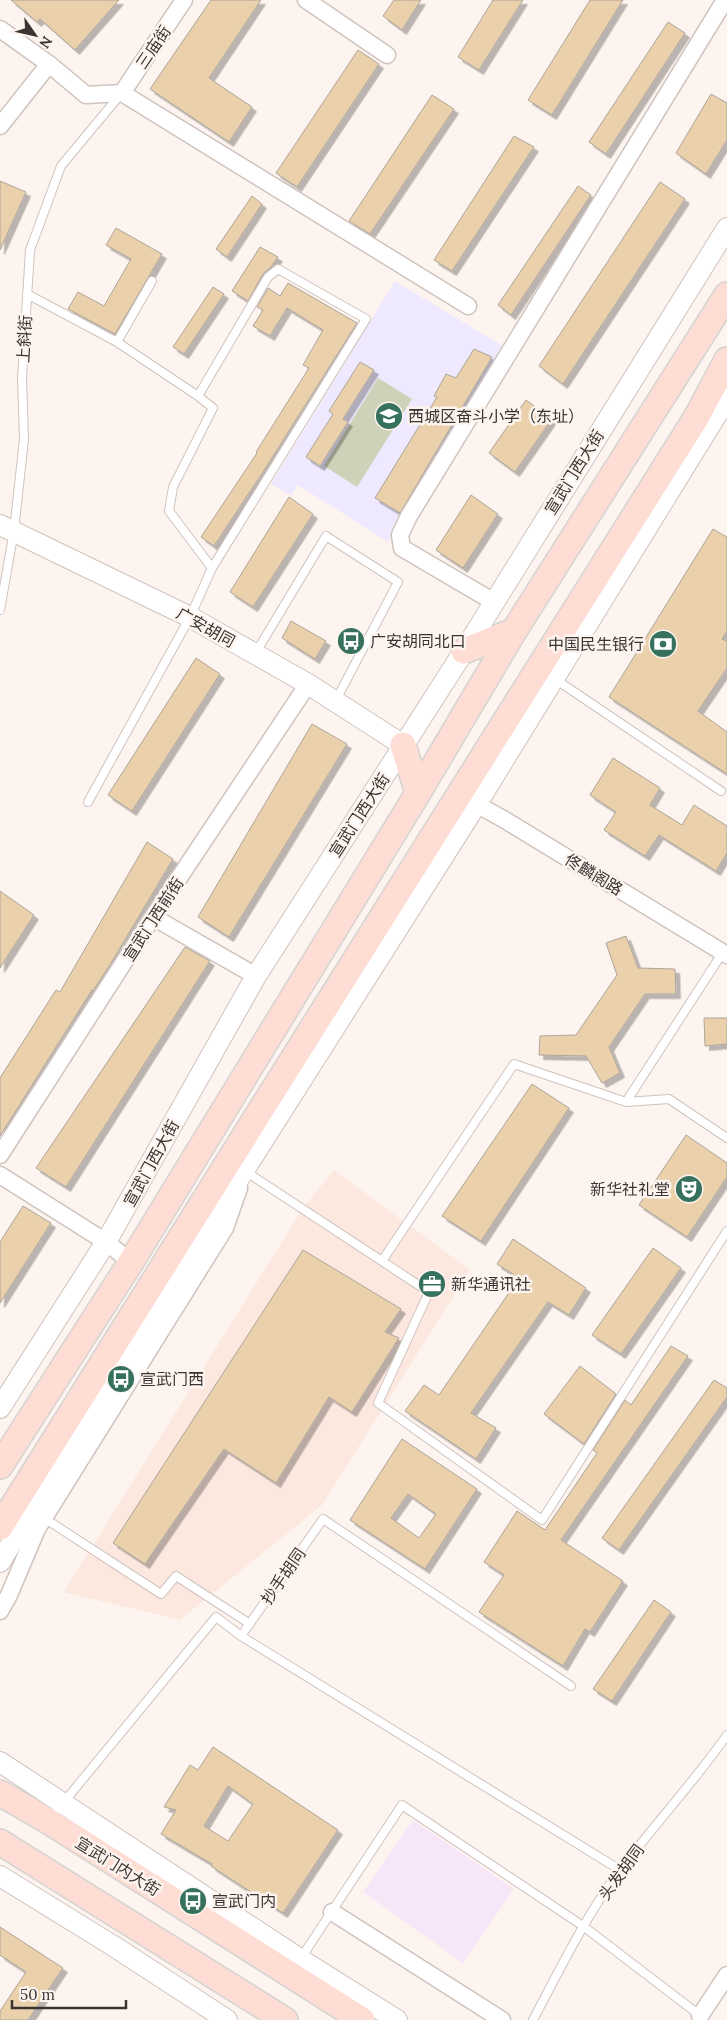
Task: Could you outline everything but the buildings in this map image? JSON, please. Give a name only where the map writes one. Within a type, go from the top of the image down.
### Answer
[{"type":"main road","name":"宣武门西大街","points":[[0,1466],[131,1262],[418,793],[514,631],[727,294]]},
{"type":"main road","points":[[0,1527],[237,1166],[469,800],[696,418],[727,360]]},
{"type":"main road","points":[[696,418],[727,388]]},
{"type":"main road","points":[[464,651],[514,631]]},
{"type":"main road","points":[[403,745],[418,793]]},
{"type":"main road","name":"宣武门内大街","points":[[0,1793],[48,1821],[362,2020]]},
{"type":"main road","points":[[0,1842],[285,2020]]},
{"type":"street","points":[[306,0],[387,55]]},
{"type":"street","points":[[494,602],[402,548],[400,535],[414,507],[725,0]]},
{"type":"street","name":"三庙街","points":[[122,93],[178,2]]},
{"type":"street","points":[[0,29],[49,64],[86,95],[122,93],[468,306]]},
{"type":"street","points":[[0,126],[49,64]]},
{"type":"street","name":"宣武门西大街","points":[[0,1408],[106,1242],[256,976],[464,651],[727,228]]},
{"type":"street","points":[[469,800],[554,679],[727,398]]},
{"type":"street","name":"广安胡同","points":[[7,528],[190,617],[308,684],[403,745]]},
{"type":"street","name":"宣武门西前街","points":[[0,1155],[308,684]]},
{"type":"street","name":"佟麟阁路","points":[[469,800],[725,954]]},
{"type":"street","points":[[154,917],[256,976]]},
{"type":"street","points":[[0,1611],[10,1595],[37,1528],[226,1228],[237,1166]]},
{"type":"street","points":[[0,1562],[115,1374],[237,1166]]},
{"type":"street","points":[[0,1176],[106,1242],[131,1262]]},
{"type":"street","points":[[0,1762],[64,1802],[300,1960],[398,2020]]},
{"type":"street","points":[[0,1876],[115,1947],[227,2020]]},
{"type":"street","points":[[332,1912],[502,2020]]},
{"type":"street","points":[[197,1964],[210,2009]]},
{"type":"street","points":[[703,2018],[727,1975]]},
{"type":"lane","name":"上斜街","points":[[0,610],[7,528],[24,439],[22,378],[30,250],[61,166],[122,93]]},
{"type":"lane","points":[[88,802],[190,617],[212,568],[366,319],[278,268],[268,277],[198,396]]},
{"type":"lane","points":[[117,342],[152,281]]},
{"type":"lane","points":[[26,294],[117,342],[213,408],[173,487],[169,511],[212,568]]},
{"type":"lane","points":[[255,654],[326,536],[398,582],[335,702]]},
{"type":"lane","points":[[554,679],[721,791]]},
{"type":"lane","points":[[626,1102],[725,954]]},
{"type":"lane","points":[[382,1261],[514,1064],[626,1102],[669,1099],[727,1138]]},
{"type":"lane","points":[[237,1166],[430,1292],[378,1402],[542,1520],[727,1231]]},
{"type":"lane","points":[[44,1518],[161,1594],[176,1576],[250,1624]]},
{"type":"lane","name":"抄手胡同","points":[[241,1636],[323,1519],[571,1686]]},
{"type":"lane","points":[[48,1821],[216,1617],[241,1636],[620,1870]]},
{"type":"lane","name":"头发胡同","points":[[533,2020],[583,1926],[620,1870],[727,1735]]},
{"type":"lane","points":[[300,1960],[402,1805],[583,1926],[703,2018]]},
{"type":"shaded area","name":"西城区奋斗小学（东址）","points":[[395,281],[508,349],[388,542],[298,485],[291,495],[271,484]]},
{"type":"shaded area","points":[[334,1170],[470,1270],[322,1505],[180,1620],[64,1592],[303,1208]]},
{"type":"shaded area","points":[[413,1820],[514,1889],[463,1963],[363,1892]]},
{"type":"green space","points":[[378,378],[412,399],[357,487],[324,466]]},
{"type":"place","name":"西城区奋斗小学（东址）","points":[[389,416]]},
{"type":"place","name":"广安胡同北口","points":[[351,641]]},
{"type":"place","name":"中国民生银行","points":[[663,644]]},
{"type":"place","name":"新华社礼堂","points":[[689,1189]]},
{"type":"place","name":"新华通讯社","points":[[432,1284]]},
{"type":"place","name":"宣武门西","points":[[121,1379]]},
{"type":"place","name":"宣武门内","points":[[193,1901]]}]
